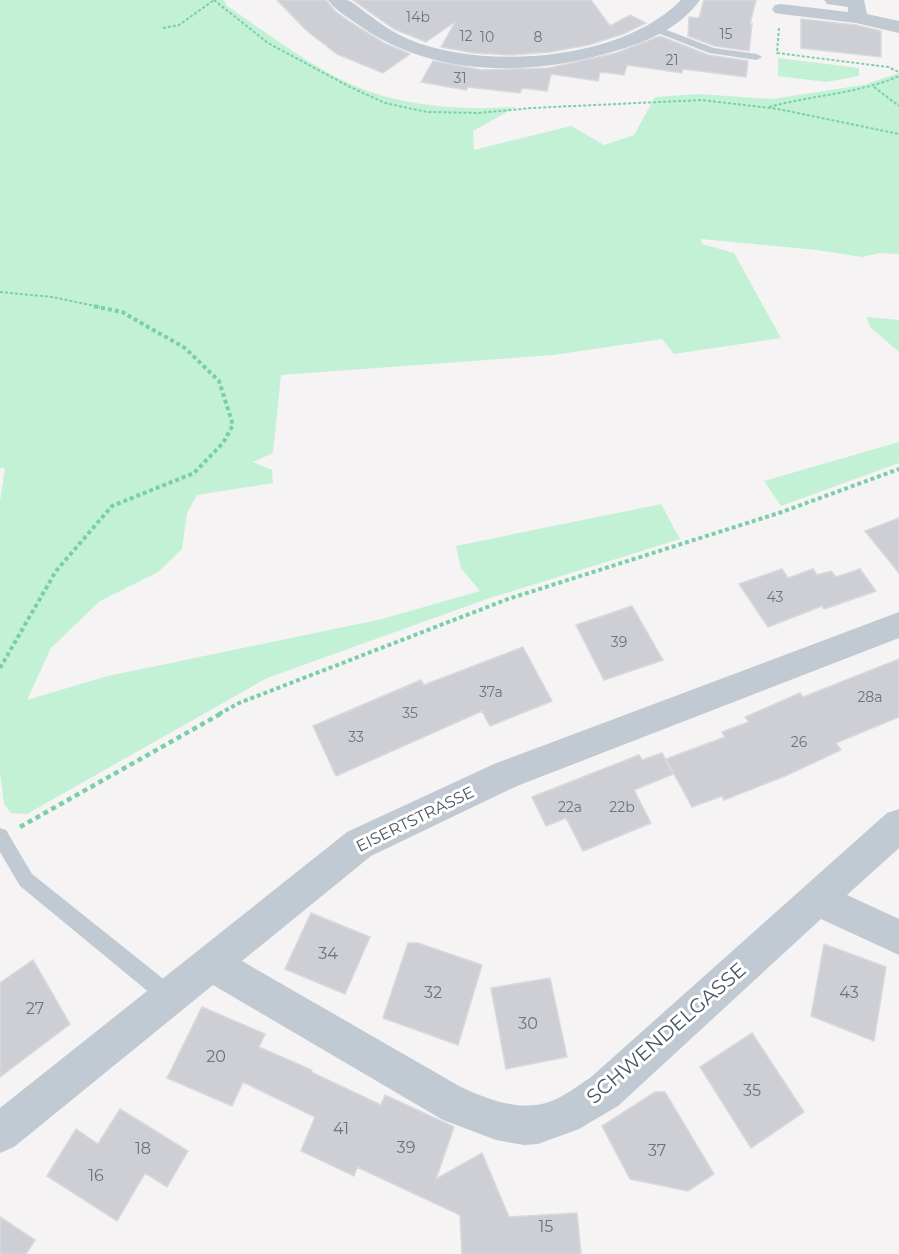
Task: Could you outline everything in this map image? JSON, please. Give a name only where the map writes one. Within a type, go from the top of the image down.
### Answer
[{"type":"street","points":[[337,0],[369,24],[402,43],[445,56],[490,63],[583,53],[614,46],[668,22],[691,0]]},
{"type":"street","points":[[832,0],[858,7],[899,27]]},
{"type":"street","points":[[780,17],[858,7]]},
{"type":"street","name":"EISERTSTRASSE","points":[[0,1133],[369,838],[506,775],[899,625]]},
{"type":"street","name":"SCHWENDELGASSE","points":[[210,963],[462,1109],[498,1121],[523,1124],[549,1122],[604,1092],[899,825]]},
{"type":"street","points":[[816,898],[899,937]]},
{"type":"lane","points":[[656,29],[712,51],[757,57]]},
{"type":"lane","points":[[1,837],[26,880],[169,996]]},
{"type":"path","points":[[163,28],[179,25],[214,0],[268,44],[385,103],[427,112],[479,113],[531,108],[702,100],[767,108],[899,134]]},
{"type":"path","points":[[780,17],[777,52],[888,67],[899,74]]},
{"type":"path","points":[[767,108],[797,99],[874,87],[899,74]]},
{"type":"path","points":[[874,87],[899,106]]},
{"type":"path","points":[[0,291],[52,297],[122,312],[184,348],[219,381],[233,425],[224,443],[194,473],[112,506],[56,571],[0,668]]},
{"type":"path","points":[[1,837],[239,703],[508,599],[782,512],[899,469]]},
{"type":"green space","points":[[0,0],[224,0],[227,6],[295,53],[338,78],[380,95],[402,101],[448,107],[516,107],[473,131],[474,150],[571,126],[604,145],[634,135],[655,97],[698,94],[772,99],[863,85],[899,73],[899,254],[880,253],[862,257],[817,250],[701,239],[702,244],[734,253],[781,338],[674,354],[662,339],[553,355],[281,375],[273,453],[253,462],[272,470],[273,483],[197,495],[187,513],[182,549],[158,572],[100,601],[51,648],[27,700],[108,676],[382,619],[480,591],[461,568],[456,546],[661,504],[680,539],[487,599],[267,678],[27,814],[11,813],[4,804],[0,772],[0,501],[5,468],[0,468]]},
{"type":"green space","points":[[778,58],[859,68],[859,76],[826,82],[778,76]]},
{"type":"green space","points":[[867,317],[899,320],[899,352],[870,327]]},
{"type":"green space","points":[[899,442],[899,463],[781,506],[764,481]]},
{"type":"building","points":[[277,0],[326,0],[336,12],[355,25],[384,43],[410,54],[383,73],[337,54],[306,30]]},
{"type":"building","points":[[353,0],[591,0],[610,26],[630,15],[646,23],[623,34],[588,45],[550,52],[512,55],[474,53],[441,47],[456,21],[426,42],[394,29]]},
{"type":"building","points":[[704,0],[756,0],[750,24],[752,24],[749,51],[715,46],[688,36],[689,17],[699,18]]},
{"type":"building","points":[[801,19],[856,25],[881,31],[881,57],[801,48]]},
{"type":"building","points":[[660,36],[708,55],[748,61],[746,77],[683,69],[682,73],[627,65],[624,75],[600,72],[598,81],[551,74],[547,91],[522,88],[520,93],[468,87],[466,90],[421,82],[433,61],[482,70],[549,68],[616,53]]},
{"type":"building","points":[[899,518],[899,573],[865,531]]},
{"type":"building","points":[[782,569],[788,578],[813,569],[817,575],[831,571],[836,577],[860,569],[876,591],[824,609],[822,606],[768,627],[739,584]]},
{"type":"building","points":[[632,606],[663,660],[604,680],[576,625]]},
{"type":"building","points":[[523,647],[552,701],[490,726],[482,711],[336,776],[313,726],[421,680],[424,685]]},
{"type":"building","points":[[899,659],[899,717],[836,743],[841,750],[785,776],[724,800],[722,796],[692,807],[666,759],[725,737],[722,732],[749,722],[745,717],[800,693],[803,697]]},
{"type":"building","points":[[662,753],[673,774],[634,790],[651,823],[583,851],[566,818],[546,826],[532,797],[639,755],[642,760]]},
{"type":"building","points":[[311,913],[370,937],[345,994],[285,969]]},
{"type":"building","points":[[408,943],[418,943],[482,965],[458,1045],[383,1018]]},
{"type":"building","points":[[824,944],[886,967],[874,1041],[811,1016]]},
{"type":"building","points":[[33,960],[70,1024],[0,1077],[0,983]]},
{"type":"building","points":[[550,978],[567,1057],[506,1069],[491,988]]},
{"type":"building","points":[[202,1007],[265,1034],[259,1047],[312,1070],[311,1072],[381,1105],[385,1095],[454,1127],[436,1179],[482,1153],[509,1217],[577,1213],[581,1254],[462,1254],[460,1215],[357,1167],[354,1176],[301,1151],[315,1117],[243,1082],[232,1106],[167,1078]]},
{"type":"building","points":[[752,1033],[804,1112],[751,1148],[700,1067]]},
{"type":"building","points":[[655,1092],[665,1092],[714,1174],[688,1191],[630,1179],[602,1126]]},
{"type":"building","points":[[120,1109],[188,1151],[167,1187],[145,1173],[117,1221],[47,1176],[76,1129],[98,1144]]},
{"type":"building","points":[[0,1217],[35,1240],[26,1254],[0,1254]]}]
